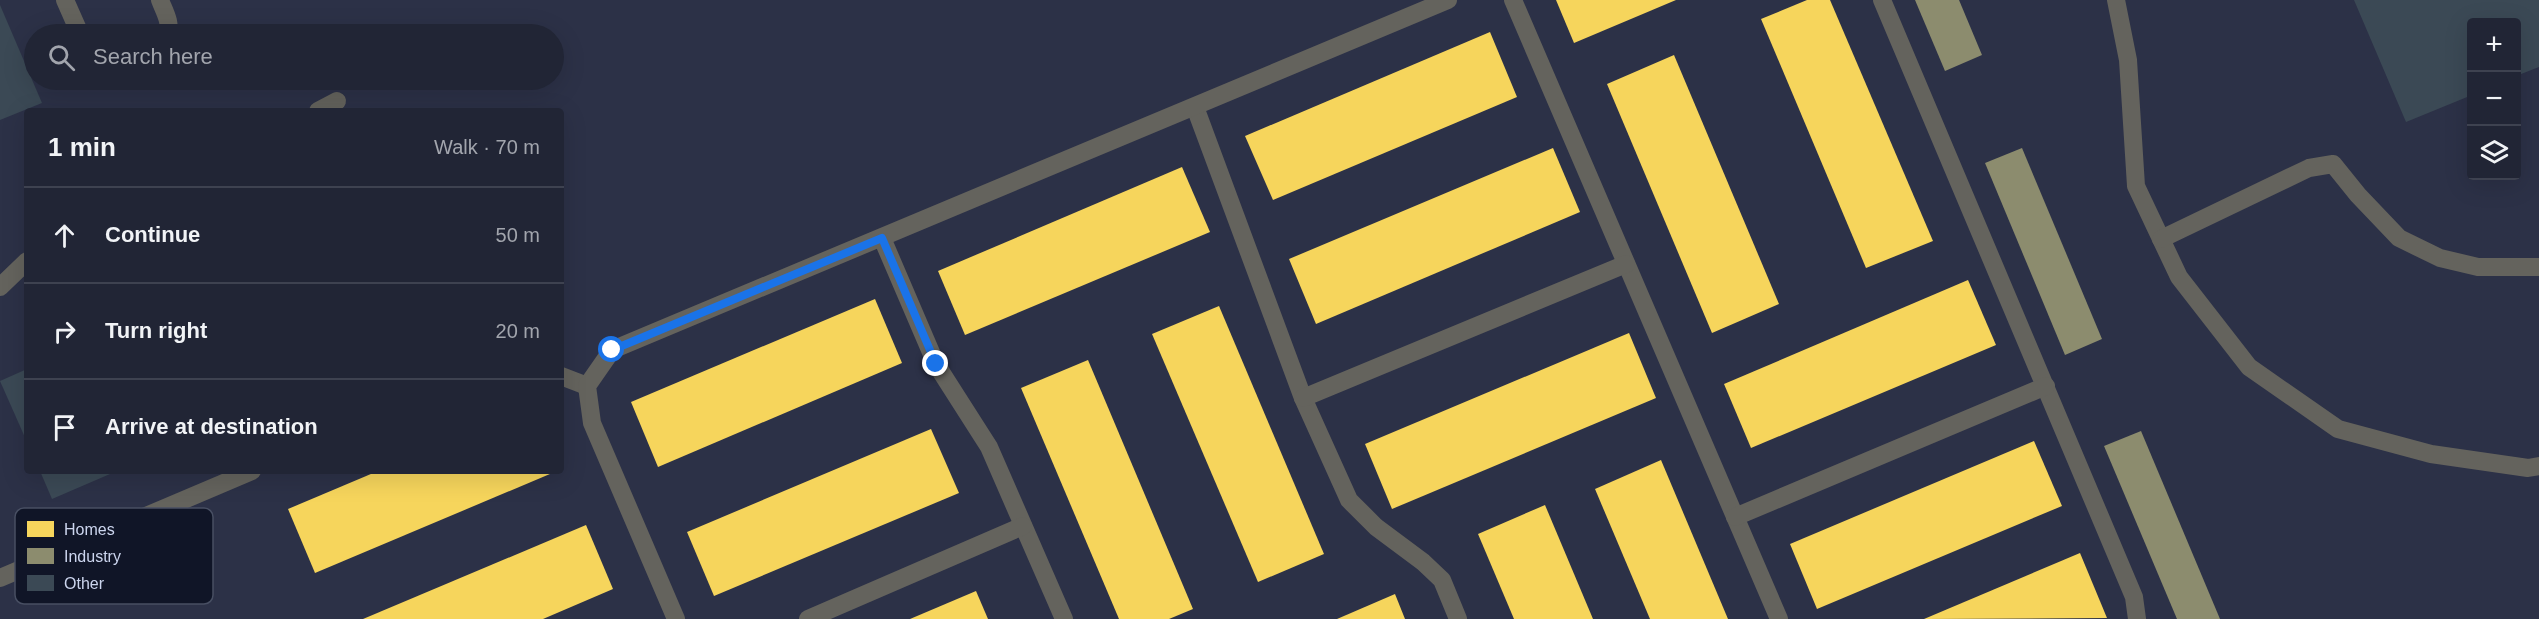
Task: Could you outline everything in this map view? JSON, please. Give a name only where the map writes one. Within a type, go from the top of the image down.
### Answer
[{"type":"lane","points":[[64,0],[75,24]]},
{"type":"lane","points":[[160,0],[168,24]]},
{"type":"lane","points":[[674,618],[592,423],[587,386],[612,350],[1448,0]]},
{"type":"lane","points":[[1513,0],[1779,619]]},
{"type":"lane","points":[[1882,0],[2134,597],[2137,619]]},
{"type":"lane","points":[[2116,0],[2128,60],[2136,186],[2179,277],[2249,367],[2338,429],[2431,454],[2528,468],[2539,467]]},
{"type":"lane","points":[[324,108],[337,101]]},
{"type":"lane","points":[[1195,106],[1304,398],[1350,500],[1376,527],[1423,562],[1442,580],[1458,619]]},
{"type":"lane","points":[[2161,239],[2309,168],[2333,164],[2358,195],[2399,238],[2440,258],[2478,267],[2539,267]]},
{"type":"lane","points":[[882,238],[936,364],[989,447],[1064,619]]},
{"type":"lane","points":[[0,287],[24,264]]},
{"type":"lane","points":[[1304,398],[1626,264]]},
{"type":"lane","points":[[564,377],[587,386]]},
{"type":"lane","points":[[1735,517],[2046,386]]},
{"type":"lane","points":[[165,508],[245,474]]},
{"type":"lane","points":[[808,619],[1023,526]]},
{"type":"lane","points":[[0,578],[15,572]]},
{"type":"building: Homes","points":[[1556,0],[1676,0],[1574,43]]},
{"type":"building: Homes","points":[[1807,0],[1830,0],[1933,241],[1866,268],[1761,19]]},
{"type":"building: Homes","points":[[1490,32],[1517,97],[1273,200],[1245,136]]},
{"type":"building: Homes","points":[[1674,55],[1779,304],[1712,333],[1607,84]]},
{"type":"building: Homes","points":[[1553,148],[1580,212],[1316,324],[1289,259]]},
{"type":"building: Homes","points":[[1182,167],[1210,232],[965,335],[938,271]]},
{"type":"building: Homes","points":[[1968,280],[1996,345],[1751,448],[1724,384]]},
{"type":"building: Homes","points":[[875,299],[902,363],[658,467],[631,402]]},
{"type":"building: Homes","points":[[1219,306],[1324,554],[1258,582],[1152,334]]},
{"type":"building: Homes","points":[[1629,333],[1656,398],[1392,509],[1365,444]]},
{"type":"building: Homes","points":[[1088,360],[1193,609],[1169,619],[1119,619],[1021,388]]},
{"type":"building: Homes","points":[[931,429],[959,493],[714,596],[687,532]]},
{"type":"building: Homes","points":[[2034,441],[2062,506],[1817,609],[1790,544]]},
{"type":"building: Homes","points":[[1661,460],[1728,619],[1650,619],[1595,489]]},
{"type":"building: Homes","points":[[371,474],[550,474],[315,573],[288,509]]},
{"type":"building: Homes","points":[[1545,505],[1593,619],[1514,619],[1478,534]]},
{"type":"building: Homes","points":[[586,525],[613,589],[543,619],[363,619]]},
{"type":"building: Homes","points":[[2080,553],[2107,618],[1924,619]]},
{"type":"building: Homes","points":[[976,591],[988,619],[910,619]]},
{"type":"building: Homes","points":[[1395,594],[1405,619],[1337,619]]},
{"type":"building: Industry","points":[[1915,0],[1959,0],[1982,55],[1945,71]]},
{"type":"building: Industry","points":[[2022,148],[2102,339],[2065,355],[1985,163]]},
{"type":"building: Industry","points":[[2141,431],[2220,619],[2177,619],[2104,446]]},
{"type":"building: Other","points":[[2354,0],[2539,0],[2539,67],[2521,74],[2521,18],[2467,18],[2467,97],[2406,122]]},
{"type":"building: Other","points":[[0,5],[24,61],[24,90],[36,90],[42,103],[24,108],[24,110],[0,120]]},
{"type":"building: Other","points":[[24,370],[24,435],[0,381]]},
{"type":"building: Other","points":[[41,474],[110,474],[52,499]]},
{"type":"route","points":[[612,350],[882,238],[936,364]]}]
